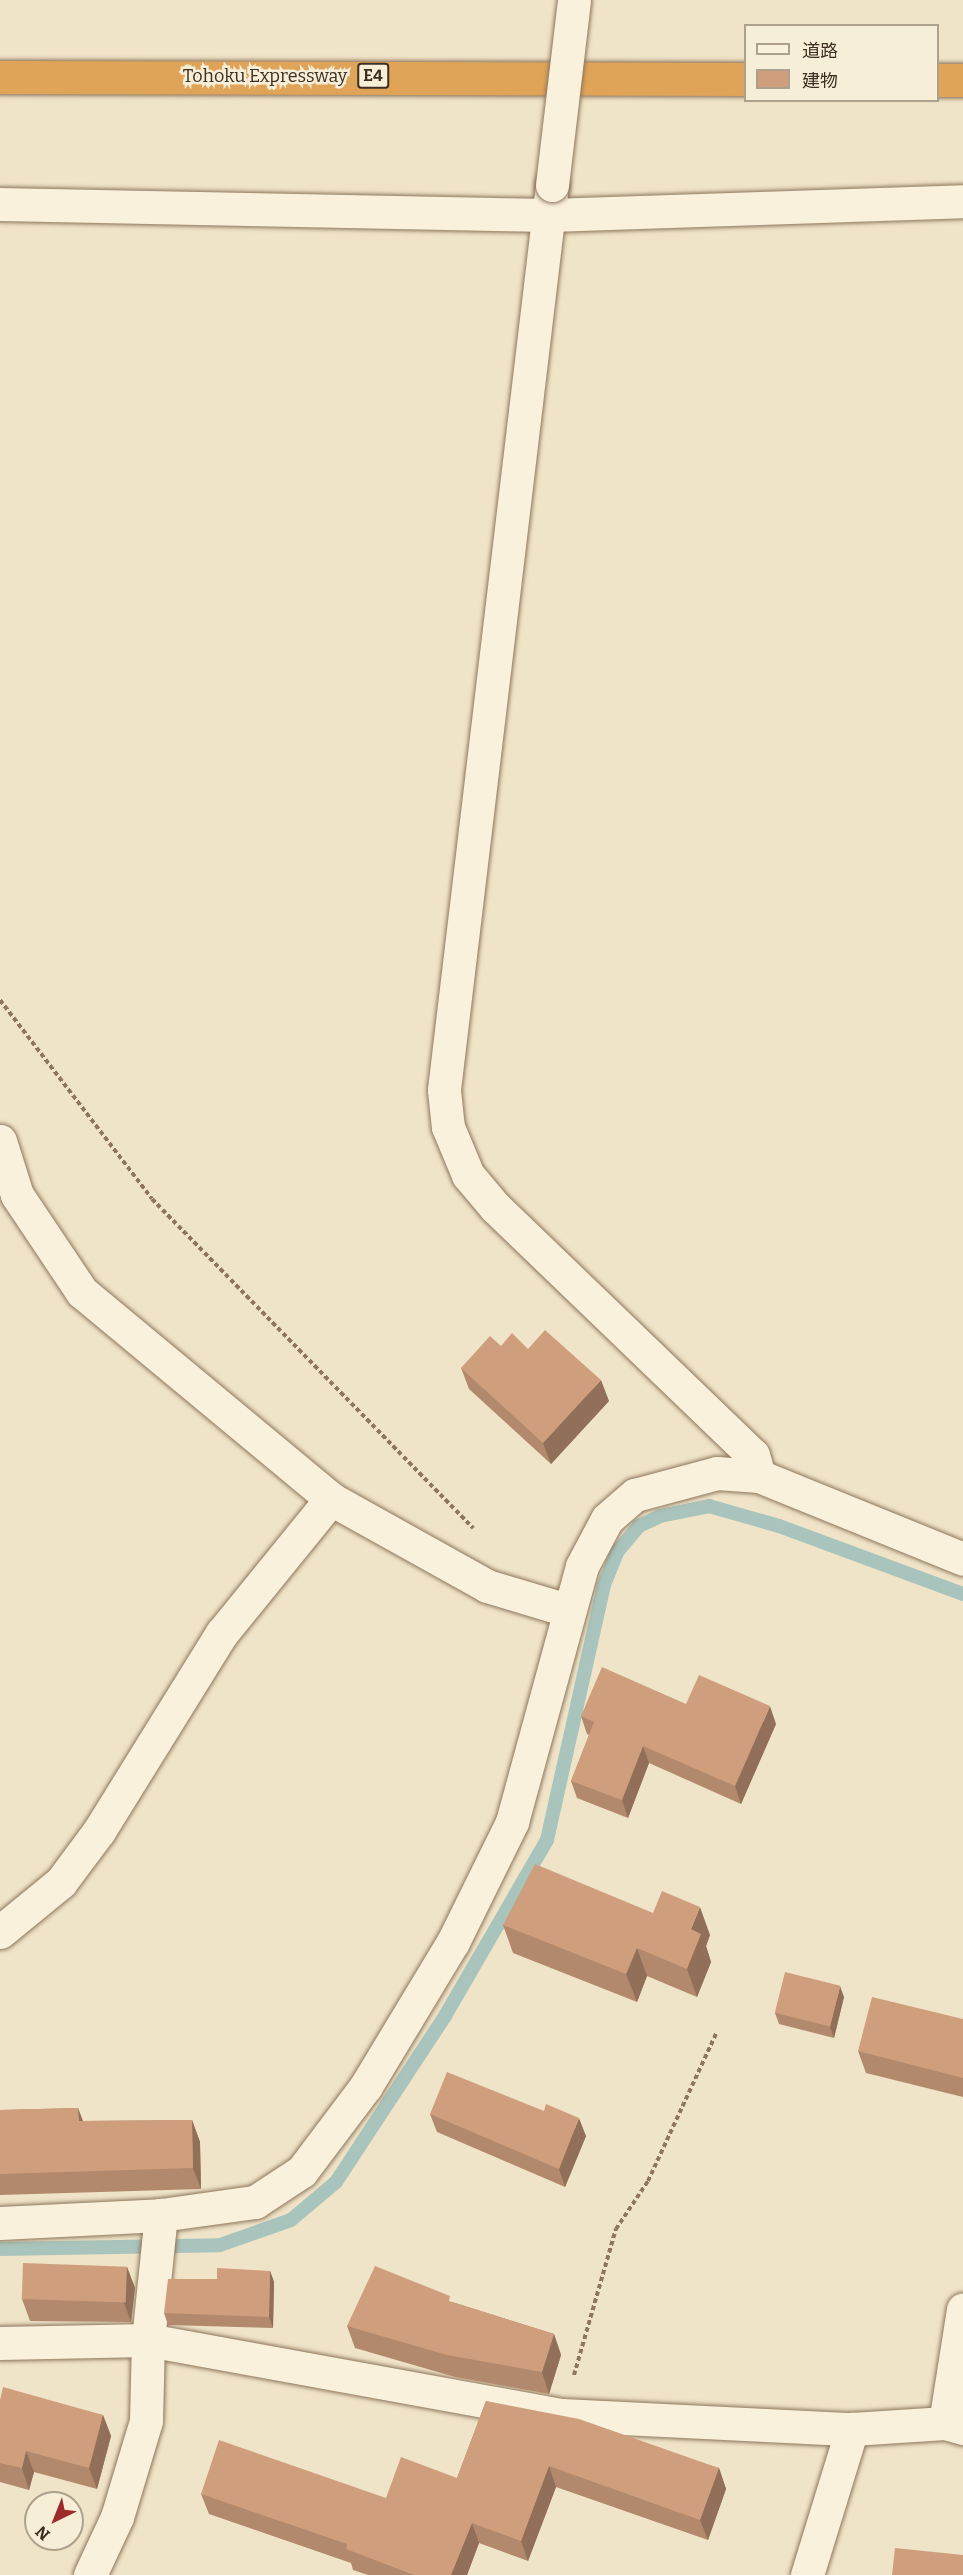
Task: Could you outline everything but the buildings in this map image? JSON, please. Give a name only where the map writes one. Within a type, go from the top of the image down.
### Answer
[{"type":"highway","name":"Tohoku Expressway","points":[[0,78],[744,78]]},
{"type":"highway","points":[[939,80],[963,80]]},
{"type":"street","points":[[574,0],[444,1089],[448,1127],[468,1175],[495,1207],[753,1455],[759,1476]]},
{"type":"street","points":[[0,204],[551,200],[963,201]]},
{"type":"street","points":[[0,1141],[17,1195],[82,1292],[331,1499],[487,1586],[567,1610]]},
{"type":"street","points":[[0,2223],[160,2224],[255,2202],[284,2186],[302,2170],[366,2086],[453,1942],[512,1822],[567,1610],[582,1566],[607,1519],[635,1495],[717,1473],[759,1476],[963,1559]]},
{"type":"street","points":[[0,1932],[61,1882],[99,1831],[222,1633],[331,1499]]},
{"type":"street","points":[[90,2575],[117,2517],[146,2421],[148,2340],[160,2224]]},
{"type":"street","points":[[0,2343],[148,2340],[562,2415],[852,2429],[954,2425],[963,2309]]},
{"type":"street","points":[[807,2575],[852,2429]]},
{"type":"path","points":[[0,1000],[152,1199],[481,1537]]},
{"type":"path","points":[[562,2415],[616,2229],[648,2181],[717,2032]]},
{"type":"waterway","points":[[0,2249],[220,2245],[291,2220],[336,2182],[445,2016],[547,1840],[604,1585],[618,1551],[639,1526],[660,1516],[709,1506],[779,1526],[963,1594]]}]
